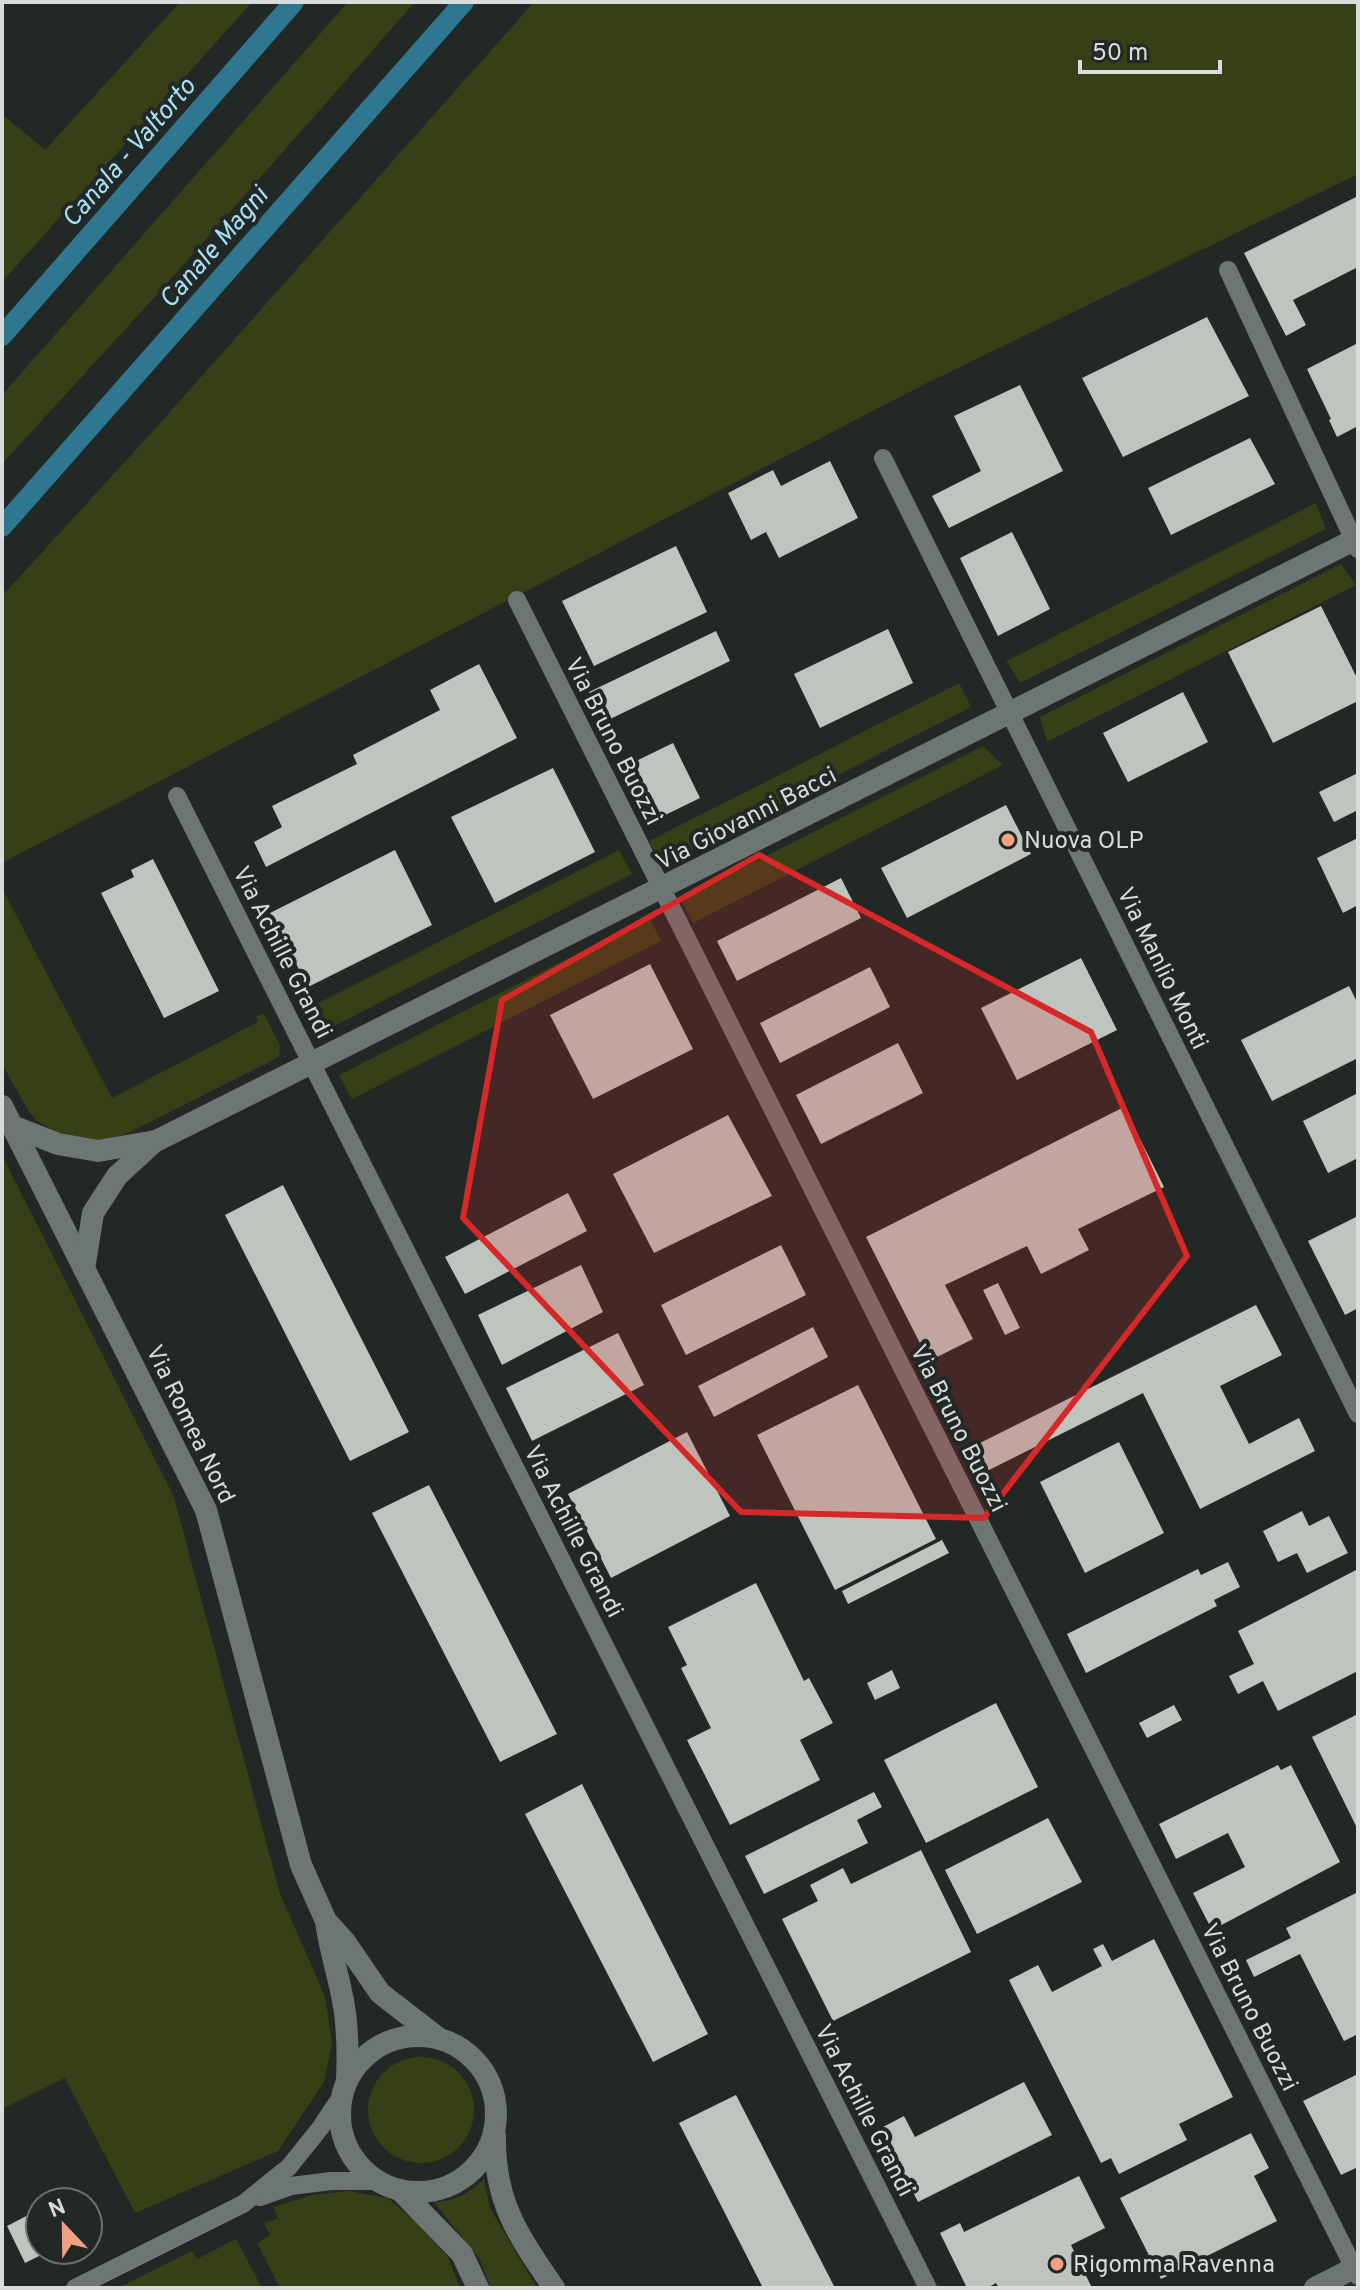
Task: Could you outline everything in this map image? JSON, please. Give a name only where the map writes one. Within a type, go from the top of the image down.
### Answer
[{"type":"main road","name":"Via Giovanni Bacci","points":[[84,1269],[93,1213],[117,1176],[156,1141],[1357,543]]},
{"type":"main road","name":"Via Giovanni Bacci","points":[[7,1116],[58,1144],[98,1151],[156,1141]]},
{"type":"main road","name":"Via Romea Nord","points":[[7,1116],[206,1510],[301,1865],[326,1921],[330,1952],[345,2010],[348,2049],[345,2089]]},
{"type":"main road","name":"Via Romea Nord","points":[[326,1921],[345,1942],[380,1993],[438,2038]]},
{"type":"main road","points":[[495,2128],[487,2152],[471,2172],[450,2186],[425,2192],[400,2190],[378,2181],[362,2168],[346,2143],[340,2114],[345,2089],[358,2065],[374,2050],[394,2040],[416,2036],[438,2038],[459,2047],[477,2062],[490,2082],[496,2105],[495,2163],[499,2190],[517,2234],[554,2288]]},
{"type":"main road","points":[[400,2190],[462,2254],[478,2288]]},
{"type":"main road","points":[[1315,2288],[1357,2270]]},
{"type":"street","points":[[1228,270],[1357,543]]},
{"type":"street","name":"Via Manlio Monti","points":[[883,458],[1357,1408]]},
{"type":"street","name":"Via Bruno Buozzi","points":[[517,600],[1357,2270]]},
{"type":"street","name":"Via Achille Grandi","points":[[177,796],[928,2288]]},
{"type":"street","points":[[243,2204],[289,2167],[321,2127],[345,2089]]},
{"type":"street","points":[[75,2288],[243,2204],[291,2186],[331,2181],[378,2181]]},
{"type":"highlighted area","points":[[759,855],[1091,1032],[1187,1256],[984,1518],[741,1512],[463,1218],[502,1000]]},
{"type":"green space","points":[[180,2],[252,2],[2,282],[2,114],[45,150]]},
{"type":"green space","points":[[348,2],[415,2],[163,288],[2,464],[2,395]]},
{"type":"green space","points":[[534,2],[1358,2],[1358,174],[925,384],[2,863],[2,596],[153,431]]},
{"type":"green space","points":[[1316,503],[1326,529],[1020,683],[1006,661]]},
{"type":"green space","points":[[1341,564],[1356,585],[1047,742],[1040,717]]},
{"type":"green space","points":[[959,683],[971,707],[662,865],[649,841]]},
{"type":"green space","points":[[983,746],[1003,765],[693,923],[681,899]]},
{"type":"green space","points":[[619,850],[632,874],[322,1032],[309,1008]]},
{"type":"green space","points":[[2,888],[112,1098],[258,1022],[256,1016],[264,1014],[280,1046],[279,1057],[124,1135],[101,1141],[81,1140],[53,1131],[36,1120],[28,1110],[2,1064]]},
{"type":"green space","points":[[649,917],[661,941],[352,1099],[339,1075]]},
{"type":"green space","points":[[2,1155],[174,1497],[280,1894],[325,1996],[332,2043],[324,2082],[278,2151],[135,2213],[65,2078],[2,2109]]},
{"type":"green space","points":[[421,2057],[441,2061],[458,2073],[470,2090],[474,2110],[470,2130],[458,2147],[441,2159],[421,2163],[401,2159],[384,2147],[372,2130],[368,2110],[372,2090],[384,2073],[401,2061]]},
{"type":"green space","points":[[484,2179],[490,2208],[537,2288],[491,2288],[480,2260],[434,2202],[461,2196]]},
{"type":"green space","points":[[349,2191],[388,2198],[417,2223],[448,2257],[460,2288],[280,2288],[257,2243],[270,2235],[264,2224],[278,2218],[273,2207],[312,2195]]},
{"type":"green space","points":[[236,2239],[262,2288],[118,2288],[192,2251],[197,2259]]},
{"type":"building","points":[[1358,196],[1358,267],[1293,300],[1306,325],[1286,336],[1244,253]]},
{"type":"building","points":[[1207,317],[1249,396],[1123,457],[1082,378]]},
{"type":"building","points":[[1358,343],[1358,426],[1337,437],[1307,369]]},
{"type":"building","points":[[1020,385],[1063,471],[949,528],[932,496],[981,471],[954,416]]},
{"type":"building","points":[[1250,438],[1275,484],[1171,535],[1148,488]]},
{"type":"building","points":[[830,461],[858,518],[779,558],[766,532],[751,540],[728,493],[773,470],[781,486]]},
{"type":"building","points":[[1012,532],[1050,609],[998,636],[960,558]]},
{"type":"building","points":[[676,546],[707,612],[594,666],[562,601]]},
{"type":"building","points":[[1321,606],[1358,680],[1358,701],[1273,743],[1228,652]]},
{"type":"building","points":[[888,629],[913,683],[820,728],[794,674]]},
{"type":"building","points":[[716,631],[730,661],[604,722],[589,692]]},
{"type":"building","points":[[479,664],[517,738],[266,867],[254,842],[282,827],[272,806],[357,764],[353,755],[440,710],[430,690]]},
{"type":"building","points":[[1183,692],[1208,742],[1128,782],[1103,733]]},
{"type":"building","points":[[673,743],[700,798],[655,820],[628,765]]},
{"type":"building","points":[[553,768],[595,852],[495,903],[451,817]]},
{"type":"building","points":[[1358,773],[1358,810],[1334,822],[1319,792]]},
{"type":"building","points":[[1006,805],[1031,854],[907,918],[881,868]]},
{"type":"building","points":[[1358,838],[1358,905],[1343,913],[1317,858]]},
{"type":"building","points":[[395,850],[432,925],[308,987],[270,913]]},
{"type":"building","points":[[153,859],[219,991],[164,1018],[101,893],[134,877],[131,870]]},
{"type":"building","points":[[841,878],[861,918],[737,981],[717,941]]},
{"type":"building","points":[[1081,958],[1117,1030],[1017,1080],[981,1008]]},
{"type":"building","points":[[650,964],[693,1049],[593,1099],[550,1015]]},
{"type":"building","points":[[870,967],[890,1007],[780,1063],[760,1023]]},
{"type":"building","points":[[1349,986],[1358,1004],[1358,1058],[1272,1101],[1241,1040]]},
{"type":"building","points":[[898,1043],[923,1093],[821,1144],[796,1095]]},
{"type":"building","points":[[1358,1093],[1358,1158],[1328,1173],[1303,1121]]},
{"type":"building","points":[[1124,1107],[1164,1187],[1078,1229],[1089,1250],[1041,1274],[1027,1246],[945,1285],[973,1339],[929,1361],[866,1237]]},
{"type":"building","points":[[728,1115],[772,1196],[654,1253],[613,1174]]},
{"type":"building","points":[[283,1185],[409,1432],[350,1461],[225,1215]]},
{"type":"building","points":[[568,1193],[587,1231],[465,1294],[445,1257]]},
{"type":"building","points":[[1358,1216],[1358,1308],[1345,1315],[1308,1241]]},
{"type":"building","points":[[781,1245],[806,1295],[686,1355],[661,1305]]},
{"type":"building","points":[[581,1265],[603,1312],[502,1365],[478,1315]]},
{"type":"building","points":[[998,1283],[1020,1328],[1005,1335],[983,1290]]},
{"type":"building","points":[[1256,1305],[1282,1355],[1220,1386],[1249,1444],[1299,1418],[1315,1451],[1200,1509],[1143,1393],[983,1473],[970,1448]]},
{"type":"building","points":[[813,1327],[828,1357],[714,1417],[698,1386]]},
{"type":"building","points":[[618,1333],[644,1385],[532,1441],[506,1388]]},
{"type":"building","points":[[858,1385],[936,1539],[835,1590],[757,1435]]},
{"type":"building","points":[[687,1432],[730,1516],[611,1578],[568,1494]]},
{"type":"building","points":[[1119,1442],[1164,1533],[1085,1573],[1040,1482]]},
{"type":"building","points":[[429,1485],[557,1734],[500,1762],[372,1513]]},
{"type":"building","points":[[1302,1511],[1309,1526],[1329,1516],[1348,1553],[1307,1573],[1297,1553],[1278,1562],[1263,1531]]},
{"type":"building","points":[[942,1540],[949,1553],[848,1604],[842,1591]]},
{"type":"building","points":[[1228,1562],[1240,1587],[1214,1600],[1217,1606],[1086,1673],[1067,1634],[1198,1569],[1201,1575]]},
{"type":"building","points":[[1358,1569],[1358,1671],[1278,1711],[1263,1681],[1238,1694],[1229,1676],[1254,1664],[1238,1631]]},
{"type":"building","points":[[756,1583],[804,1681],[809,1678],[833,1723],[800,1740],[820,1780],[730,1825],[687,1740],[711,1728],[681,1668],[687,1665],[668,1627]]},
{"type":"building","points":[[892,1670],[900,1688],[875,1700],[867,1683]]},
{"type":"building","points":[[996,1703],[1038,1787],[926,1843],[884,1760]]},
{"type":"building","points":[[1174,1705],[1182,1720],[1147,1738],[1139,1723]]},
{"type":"building","points":[[1358,1714],[1358,1830],[1312,1737]]},
{"type":"building","points":[[1278,1765],[1281,1770],[1291,1765],[1340,1862],[1212,1930],[1193,1893],[1245,1867],[1228,1833],[1176,1859],[1159,1824]]},
{"type":"building","points":[[582,1784],[708,2034],[653,2062],[525,1814]]},
{"type":"building","points":[[874,1792],[882,1807],[857,1820],[868,1843],[764,1894],[745,1856]]},
{"type":"building","points":[[1048,1818],[1082,1882],[977,1934],[945,1870]]},
{"type":"building","points":[[921,1850],[971,1952],[833,2021],[782,1919],[818,1901],[810,1885],[843,1868],[851,1884]]},
{"type":"building","points":[[1358,1892],[1358,2034],[1344,2041],[1300,1954],[1254,1977],[1246,1960],[1291,1938],[1286,1928]]},
{"type":"building","points":[[1154,1939],[1233,2097],[1179,2124],[1187,2140],[1119,2174],[1111,2158],[1101,2163],[1009,1980],[1038,1965],[1052,1992],[1102,1966],[1093,1949],[1103,1944],[1112,1961]]},
{"type":"building","points":[[1358,2074],[1358,2167],[1341,2175],[1303,2101]]},
{"type":"building","points":[[1024,2082],[1052,2135],[918,2202],[881,2128],[904,2116],[915,2137]]},
{"type":"building","points":[[736,2095],[835,2288],[763,2288],[679,2123]]},
{"type":"building","points":[[1251,2133],[1269,2168],[1254,2176],[1277,2221],[1161,2279],[1120,2198]]},
{"type":"building","points":[[1079,2176],[1105,2228],[1071,2245],[1092,2288],[999,2288],[996,2283],[987,2288],[967,2288],[940,2233],[960,2223],[964,2232]]},
{"type":"building","points":[[24,2217],[24,2261],[7,2226]]},
{"type":"waterway","name":"Canala - Valtorto","points":[[2,336],[294,2]]},
{"type":"waterway","name":"Canale Magni","points":[[2,527],[464,2]]},
{"type":"place","name":"Nuova OLP","points":[[1008,840]]},
{"type":"place","name":"Rigomma Ravenna","points":[[1057,2264]]}]
